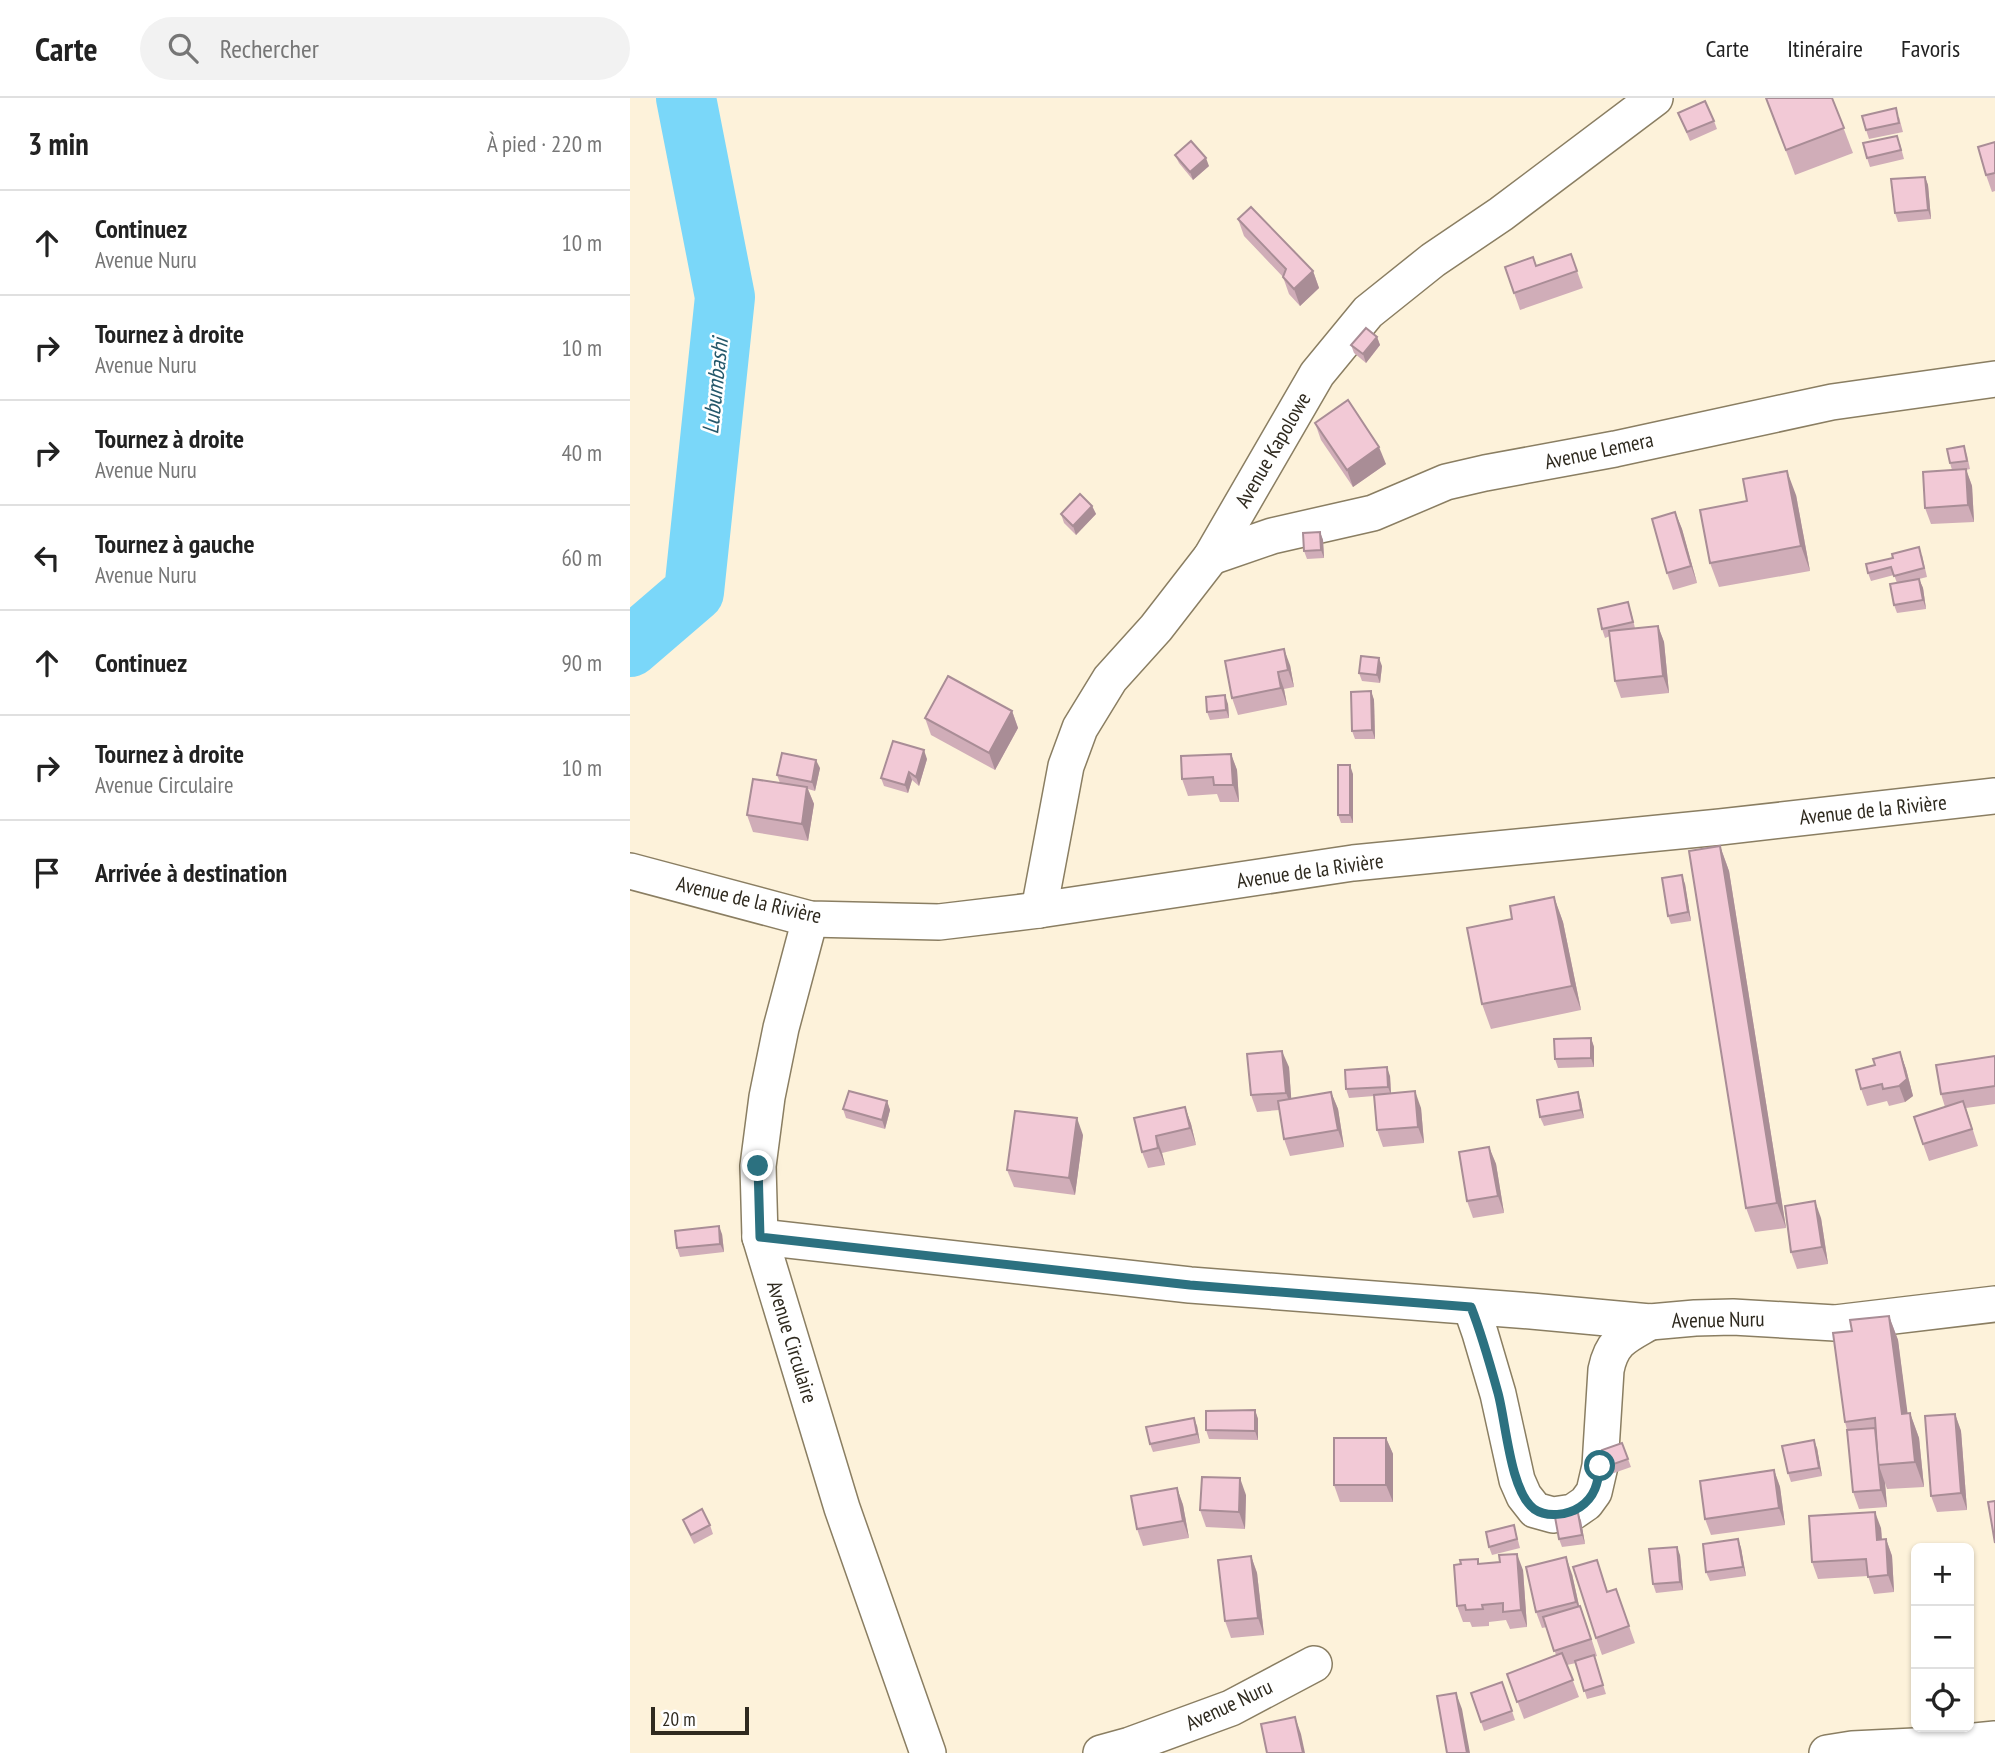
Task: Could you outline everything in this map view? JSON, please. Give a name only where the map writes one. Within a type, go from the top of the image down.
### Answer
[{"type":"street","name":"Avenue Kapolowe","points":[[1040,910],[1066,766],[1080,728],[1110,679],[1156,628],[1211,556],[1317,374],[1368,312],[1433,260],[1502,214],[1654,98]]},
{"type":"street","name":"Avenue Lemera","points":[[1211,556],[1272,536],[1373,513],[1446,482],[1485,473],[1615,449],[1832,402],[1995,379]]},
{"type":"street","name":"Avenue de la Rivière","points":[[630,871],[810,919],[939,922],[1040,910],[1353,863],[1720,827],[1995,796]]},
{"type":"street","name":"Avenue Circulaire","points":[[810,919],[781,1028],[767,1097],[758,1166],[760,1237],[842,1508],[928,1753]]},
{"type":"street","points":[[760,1237],[1190,1285],[1650,1322]]},
{"type":"street","name":"Avenue Nuru","points":[[1471,1307],[1498,1394],[1517,1480],[1524,1496],[1535,1510],[1553,1515],[1573,1512],[1586,1503],[1594,1492],[1600,1466],[1605,1370],[1609,1354],[1622,1339],[1650,1322],[1733,1317],[1835,1323],[1995,1304]]},
{"type":"street","name":"Avenue Nuru","points":[[1101,1753],[1231,1708],[1314,1664]]},
{"type":"street","points":[[1827,1753],[1995,1739]]},
{"type":"building","points":[[1766,98],[1832,98],[1844,128],[1786,150]]},
{"type":"building","points":[[1705,101],[1714,121],[1687,132],[1678,113]]},
{"type":"building","points":[[1896,108],[1899,123],[1866,130],[1862,116]]},
{"type":"building","points":[[1897,136],[1901,150],[1867,158],[1863,143]]},
{"type":"building","points":[[1191,141],[1206,158],[1190,172],[1175,155]]},
{"type":"building","points":[[1995,142],[1995,173],[1986,175],[1978,147]]},
{"type":"building","points":[[1925,177],[1928,210],[1895,213],[1891,179]]},
{"type":"building","points":[[1251,207],[1313,271],[1294,289],[1283,277],[1286,269],[1238,219]]},
{"type":"building","points":[[1571,254],[1577,271],[1514,293],[1505,267],[1533,257],[1536,266]]},
{"type":"building","points":[[1366,328],[1377,337],[1363,354],[1351,345]]},
{"type":"building","points":[[1348,400],[1379,447],[1347,470],[1315,423]]},
{"type":"building","points":[[1964,446],[1967,461],[1950,463],[1947,449]]},
{"type":"building","points":[[1966,469],[1968,505],[1925,508],[1923,472]]},
{"type":"building","points":[[1787,471],[1801,546],[1710,563],[1700,510],[1747,501],[1743,479]]},
{"type":"building","points":[[1080,494],[1092,506],[1073,526],[1061,514]]},
{"type":"building","points":[[1675,512],[1691,566],[1667,573],[1652,519]]},
{"type":"building","points":[[1320,532],[1321,550],[1304,551],[1303,533]]},
{"type":"building","points":[[1919,547],[1924,568],[1894,576],[1891,567],[1868,573],[1866,564],[1893,558],[1892,554]]},
{"type":"building","points":[[1919,579],[1923,600],[1894,605],[1890,584]]},
{"type":"building","points":[[1628,602],[1633,622],[1602,629],[1598,609]]},
{"type":"building","points":[[1658,626],[1663,676],[1615,681],[1609,631]]},
{"type":"building","points":[[1284,649],[1288,670],[1278,672],[1281,688],[1232,698],[1225,661]]},
{"type":"building","points":[[1361,656],[1379,658],[1377,675],[1359,673]]},
{"type":"building","points":[[948,676],[1012,711],[989,753],[925,718]]},
{"type":"building","points":[[1371,691],[1372,730],[1352,731],[1351,692]]},
{"type":"building","points":[[1225,695],[1226,710],[1207,712],[1206,697]]},
{"type":"building","points":[[893,741],[924,750],[916,777],[909,772],[905,785],[881,778]]},
{"type":"building","points":[[782,753],[816,760],[812,782],[777,775]]},
{"type":"building","points":[[1231,754],[1233,785],[1214,785],[1213,777],[1182,779],[1181,756]]},
{"type":"building","points":[[1338,765],[1350,765],[1350,815],[1338,815]]},
{"type":"building","points":[[753,779],[807,787],[802,824],[747,815]]},
{"type":"building","points":[[1720,846],[1777,1203],[1746,1208],[1689,851]]},
{"type":"building","points":[[1682,875],[1688,912],[1668,916],[1662,878]]},
{"type":"building","points":[[1554,897],[1572,986],[1482,1004],[1467,928],[1512,919],[1510,906]]},
{"type":"building","points":[[1591,1038],[1591,1058],[1555,1059],[1554,1039]]},
{"type":"building","points":[[1282,1051],[1286,1093],[1251,1095],[1247,1054]]},
{"type":"building","points":[[1900,1052],[1907,1079],[1899,1086],[1883,1089],[1882,1084],[1861,1089],[1856,1070],[1875,1065],[1873,1059]]},
{"type":"building","points":[[1995,1056],[1995,1086],[1941,1094],[1936,1065]]},
{"type":"building","points":[[1387,1067],[1388,1087],[1346,1089],[1345,1070]]},
{"type":"building","points":[[849,1091],[887,1101],[882,1120],[843,1109]]},
{"type":"building","points":[[1415,1091],[1418,1127],[1377,1130],[1374,1095]]},
{"type":"building","points":[[1331,1092],[1338,1130],[1284,1139],[1278,1101]]},
{"type":"building","points":[[1578,1092],[1581,1110],[1540,1117],[1537,1100]]},
{"type":"building","points":[[1963,1101],[1972,1129],[1923,1144],[1914,1117]]},
{"type":"building","points":[[1185,1107],[1190,1128],[1156,1136],[1158,1148],[1142,1152],[1134,1118]]},
{"type":"building","points":[[1015,1111],[1077,1118],[1069,1178],[1007,1170]]},
{"type":"building","points":[[1489,1147],[1498,1196],[1467,1201],[1459,1152]]},
{"type":"building","points":[[1815,1201],[1822,1247],[1791,1252],[1785,1206]]},
{"type":"building","points":[[719,1226],[720,1244],[677,1248],[675,1231]]},
{"type":"building","points":[[1889,1316],[1902,1414],[1910,1413],[1915,1462],[1878,1465],[1875,1418],[1845,1422],[1833,1333],[1852,1331],[1850,1320]]},
{"type":"building","points":[[1255,1410],[1255,1431],[1206,1430],[1206,1411]]},
{"type":"building","points":[[1955,1414],[1961,1493],[1931,1496],[1925,1416]]},
{"type":"building","points":[[1194,1418],[1197,1434],[1150,1444],[1146,1427]]},
{"type":"building","points":[[1875,1428],[1881,1490],[1853,1492],[1847,1430]]},
{"type":"building","points":[[1334,1438],[1386,1438],[1386,1485],[1334,1485]]},
{"type":"building","points":[[1814,1440],[1819,1468],[1788,1473],[1782,1446]]},
{"type":"building","points":[[1622,1443],[1628,1459],[1608,1466],[1602,1450]]},
{"type":"building","points":[[1774,1470],[1779,1508],[1705,1519],[1700,1481]]},
{"type":"building","points":[[1202,1477],[1240,1478],[1239,1512],[1200,1510]]},
{"type":"building","points":[[1177,1488],[1183,1521],[1137,1529],[1131,1496]]},
{"type":"building","points":[[1995,1501],[1995,1543],[1988,1502]]},
{"type":"building","points":[[702,1509],[710,1525],[691,1535],[683,1520]]},
{"type":"building","points":[[1875,1512],[1877,1540],[1886,1539],[1888,1575],[1868,1577],[1866,1559],[1812,1562],[1809,1516]]},
{"type":"building","points":[[1578,1513],[1582,1535],[1559,1539],[1555,1517]]},
{"type":"building","points":[[1514,1525],[1517,1539],[1489,1547],[1486,1532]]},
{"type":"building","points":[[1738,1539],[1743,1567],[1706,1572],[1703,1544]]},
{"type":"building","points":[[1677,1547],[1680,1582],[1653,1584],[1649,1549]]},
{"type":"building","points":[[1517,1554],[1521,1610],[1503,1612],[1503,1603],[1482,1605],[1483,1609],[1466,1610],[1465,1605],[1457,1606],[1454,1565],[1461,1564],[1460,1560],[1478,1559],[1478,1564],[1500,1562],[1499,1555]]},
{"type":"building","points":[[1251,1556],[1258,1618],[1225,1621],[1218,1560]]},
{"type":"building","points":[[1566,1557],[1576,1602],[1536,1612],[1526,1567]]},
{"type":"building","points":[[1597,1560],[1607,1592],[1616,1589],[1629,1626],[1596,1638],[1573,1567]]},
{"type":"building","points":[[1580,1606],[1591,1639],[1554,1651],[1543,1617]]},
{"type":"building","points":[[1562,1653],[1573,1680],[1517,1702],[1507,1674]]},
{"type":"building","points":[[1594,1655],[1603,1685],[1584,1691],[1575,1661]]},
{"type":"building","points":[[1502,1682],[1512,1711],[1481,1722],[1471,1693]]},
{"type":"building","points":[[1456,1693],[1467,1753],[1447,1753],[1437,1696]]},
{"type":"building","points":[[1295,1717],[1303,1753],[1267,1753],[1261,1724]]},
{"type":"waterway","name":"Lubumbashi","points":[[630,647],[694,592],[725,297],[686,98]]},
{"type":"route","points":[[758,1166],[760,1237],[1190,1285],[1471,1307],[1488,1355],[1517,1480],[1524,1496],[1535,1510],[1553,1515],[1573,1512],[1586,1503],[1594,1492],[1600,1466]]}]
